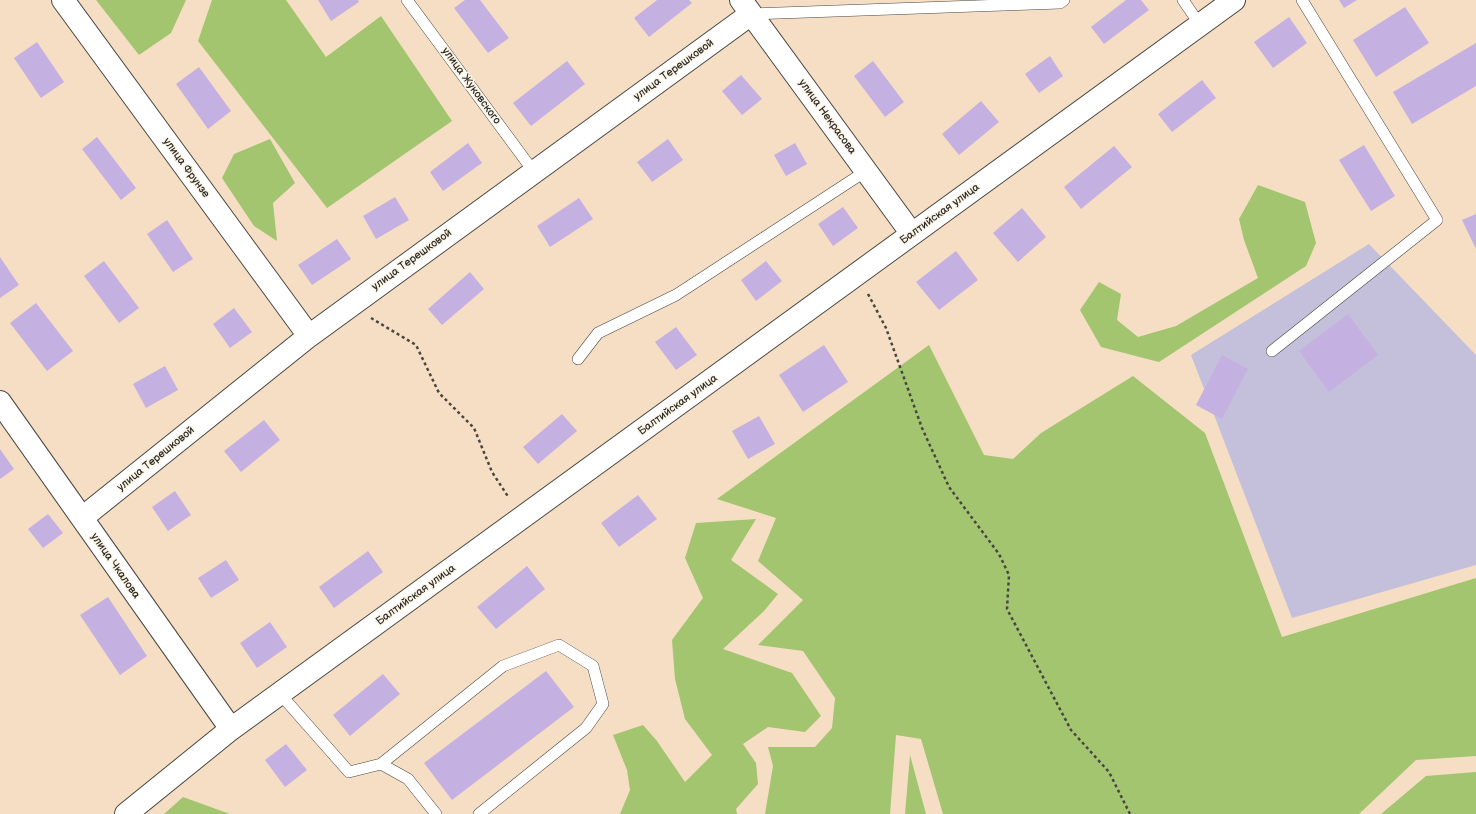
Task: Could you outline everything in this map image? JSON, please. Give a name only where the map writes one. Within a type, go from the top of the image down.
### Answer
[{"type":"street","name":"улица Фрунзе","points":[[63,0],[309,336]]},
{"type":"street","name":"Балтийская улица","points":[[126,814],[231,729],[280,695],[1234,0]]},
{"type":"street","name":"улица Терешковой","points":[[82,518],[309,336],[534,172],[746,7]]},
{"type":"street","name":"улица Некрасова","points":[[746,7],[912,234]]},
{"type":"street","name":"улица Чкалова","points":[[0,402],[231,729]]},
{"type":"lane","name":"улица Жуковского","points":[[408,0],[534,172]]},
{"type":"lane","points":[[746,7],[1060,3],[1064,0]]},
{"type":"lane","points":[[1183,0],[1200,25]]},
{"type":"lane","points":[[1272,351],[1437,220],[1302,0]]},
{"type":"lane","points":[[578,359],[598,333],[676,295],[866,171]]},
{"type":"lane","points":[[280,695],[349,772],[381,764],[503,666],[559,644],[593,666],[603,704],[586,728],[479,814]]},
{"type":"lane","points":[[381,764],[408,779],[436,814]]},
{"type":"path","points":[[858,274],[886,328],[922,428],[949,487],[999,554],[1009,575],[1007,609],[1071,730],[1109,772],[1130,814]]},
{"type":"path","points":[[349,306],[416,345],[439,393],[474,428],[492,472],[522,518]]},
{"type":"shaded area","points":[[1369,244],[1476,355],[1476,565],[1292,618],[1191,355]]},
{"type":"green space","points":[[96,0],[186,0],[171,33],[139,55]]},
{"type":"green space","points":[[212,0],[286,0],[326,57],[381,16],[452,121],[327,208],[198,41]]},
{"type":"green space","points":[[270,139],[295,183],[273,203],[277,241],[254,226],[222,178],[234,154]]},
{"type":"green space","points":[[1258,185],[1305,202],[1316,243],[1306,266],[1159,362],[1101,347],[1080,310],[1099,282],[1121,294],[1117,320],[1138,337],[1176,326],[1258,278],[1244,240],[1239,219]]},
{"type":"green space","points":[[929,345],[984,455],[1013,459],[1041,433],[1133,376],[1205,433],[1282,637],[1476,578],[1476,756],[1416,760],[1359,814],[943,814],[921,739],[896,735],[890,814],[765,814],[773,766],[768,747],[815,747],[832,728],[835,698],[803,651],[758,645],[803,600],[758,561],[776,518],[717,499]]},
{"type":"green space","points":[[756,519],[731,560],[778,594],[764,611],[723,649],[792,673],[821,716],[805,732],[768,727],[743,744],[756,763],[758,784],[736,809],[737,814],[620,814],[630,790],[627,770],[613,735],[643,725],[657,741],[685,782],[712,755],[685,719],[675,679],[672,640],[703,598],[685,558],[696,523]]},
{"type":"green space","points":[[910,755],[926,814],[905,814]]},
{"type":"green space","points":[[1476,772],[1476,814],[1381,814],[1426,776]]},
{"type":"green space","points":[[183,797],[230,814],[164,814]]},
{"type":"building","points":[[318,0],[358,0],[359,2],[331,21]]},
{"type":"building","points":[[465,0],[480,0],[509,38],[488,53],[454,8]]},
{"type":"building","points":[[657,0],[689,0],[692,3],[649,37],[634,18]]},
{"type":"building","points":[[1126,0],[1141,0],[1149,10],[1104,44],[1091,27]]},
{"type":"building","points":[[1339,0],[1357,0],[1344,8]]},
{"type":"building","points":[[1405,7],[1429,43],[1376,77],[1353,40]]},
{"type":"building","points":[[1289,17],[1307,43],[1273,68],[1254,42]]},
{"type":"building","points":[[37,42],[64,82],[41,98],[14,58]]},
{"type":"building","points":[[1476,43],[1476,86],[1412,124],[1393,92]]},
{"type":"building","points":[[1050,56],[1063,76],[1039,93],[1025,74]]},
{"type":"building","points":[[567,61],[585,84],[531,126],[513,103]]},
{"type":"building","points":[[873,61],[904,102],[885,117],[854,76]]},
{"type":"building","points":[[199,67],[231,111],[208,129],[176,84]]},
{"type":"building","points":[[741,75],[762,99],[742,115],[722,91]]},
{"type":"building","points":[[1202,80],[1216,98],[1172,132],[1158,114]]},
{"type":"building","points":[[981,101],[999,122],[959,155],[942,134]]},
{"type":"building","points":[[97,137],[136,188],[121,200],[82,149]]},
{"type":"building","points":[[668,139],[683,160],[652,182],[637,162]]},
{"type":"building","points":[[468,143],[482,163],[443,191],[430,172]]},
{"type":"building","points":[[795,143],[807,164],[786,176],[774,155]]},
{"type":"building","points":[[1364,145],[1395,196],[1371,211],[1339,160]]},
{"type":"building","points":[[1114,146],[1132,167],[1081,209],[1064,187]]},
{"type":"building","points":[[395,197],[409,220],[376,239],[363,216]]},
{"type":"building","points":[[579,198],[593,219],[550,247],[537,226]]},
{"type":"building","points":[[843,207],[858,228],[833,246],[818,224]]},
{"type":"building","points":[[1022,208],[1046,237],[1018,262],[993,233]]},
{"type":"building","points":[[1476,214],[1476,249],[1462,220]]},
{"type":"building","points":[[167,220],[193,259],[173,272],[147,234]]},
{"type":"building","points":[[337,239],[351,259],[312,285],[298,265]]},
{"type":"building","points":[[956,251],[978,280],[939,310],[916,282]]},
{"type":"building","points":[[0,257],[19,285],[0,298]]},
{"type":"building","points":[[104,261],[139,308],[119,323],[84,276]]},
{"type":"building","points":[[766,261],[782,281],[756,301],[741,280]]},
{"type":"building","points":[[470,272],[484,289],[442,325],[428,309]]},
{"type":"building","points":[[36,303],[73,351],[47,371],[10,323]]},
{"type":"building","points":[[234,308],[252,332],[230,348],[213,324]]},
{"type":"building","points":[[1348,314],[1378,355],[1329,392],[1299,351]]},
{"type":"building","points":[[676,327],[697,355],[676,370],[655,342]]},
{"type":"building","points":[[824,345],[848,382],[803,412],[779,375]]},
{"type":"building","points":[[1222,355],[1248,369],[1222,419],[1196,405]]},
{"type":"building","points":[[165,366],[178,390],[146,408],[133,384]]},
{"type":"building","points":[[562,414],[577,431],[538,464],[523,447]]},
{"type":"building","points":[[759,416],[775,444],[748,459],[732,431]]},
{"type":"building","points":[[264,420],[280,440],[241,472],[224,451]]},
{"type":"building","points":[[0,449],[14,469],[0,479]]},
{"type":"building","points":[[175,491],[191,515],[168,531],[152,507]]},
{"type":"building","points":[[638,495],[657,519],[619,547],[601,523]]},
{"type":"building","points":[[48,514],[63,533],[43,548],[28,529]]},
{"type":"building","points":[[368,551],[383,572],[334,608],[319,587]]},
{"type":"building","points":[[226,560],[239,580],[211,598],[198,578]]},
{"type":"building","points":[[527,566],[545,589],[496,629],[477,607]]},
{"type":"building","points":[[108,597],[147,656],[120,675],[80,615]]},
{"type":"building","points":[[270,622],[287,647],[257,668],[240,643]]},
{"type":"building","points":[[546,671],[574,707],[452,800],[424,763]]},
{"type":"building","points":[[383,674],[400,694],[350,736],[333,715]]},
{"type":"building","points":[[286,744],[307,770],[285,787],[265,760]]}]
